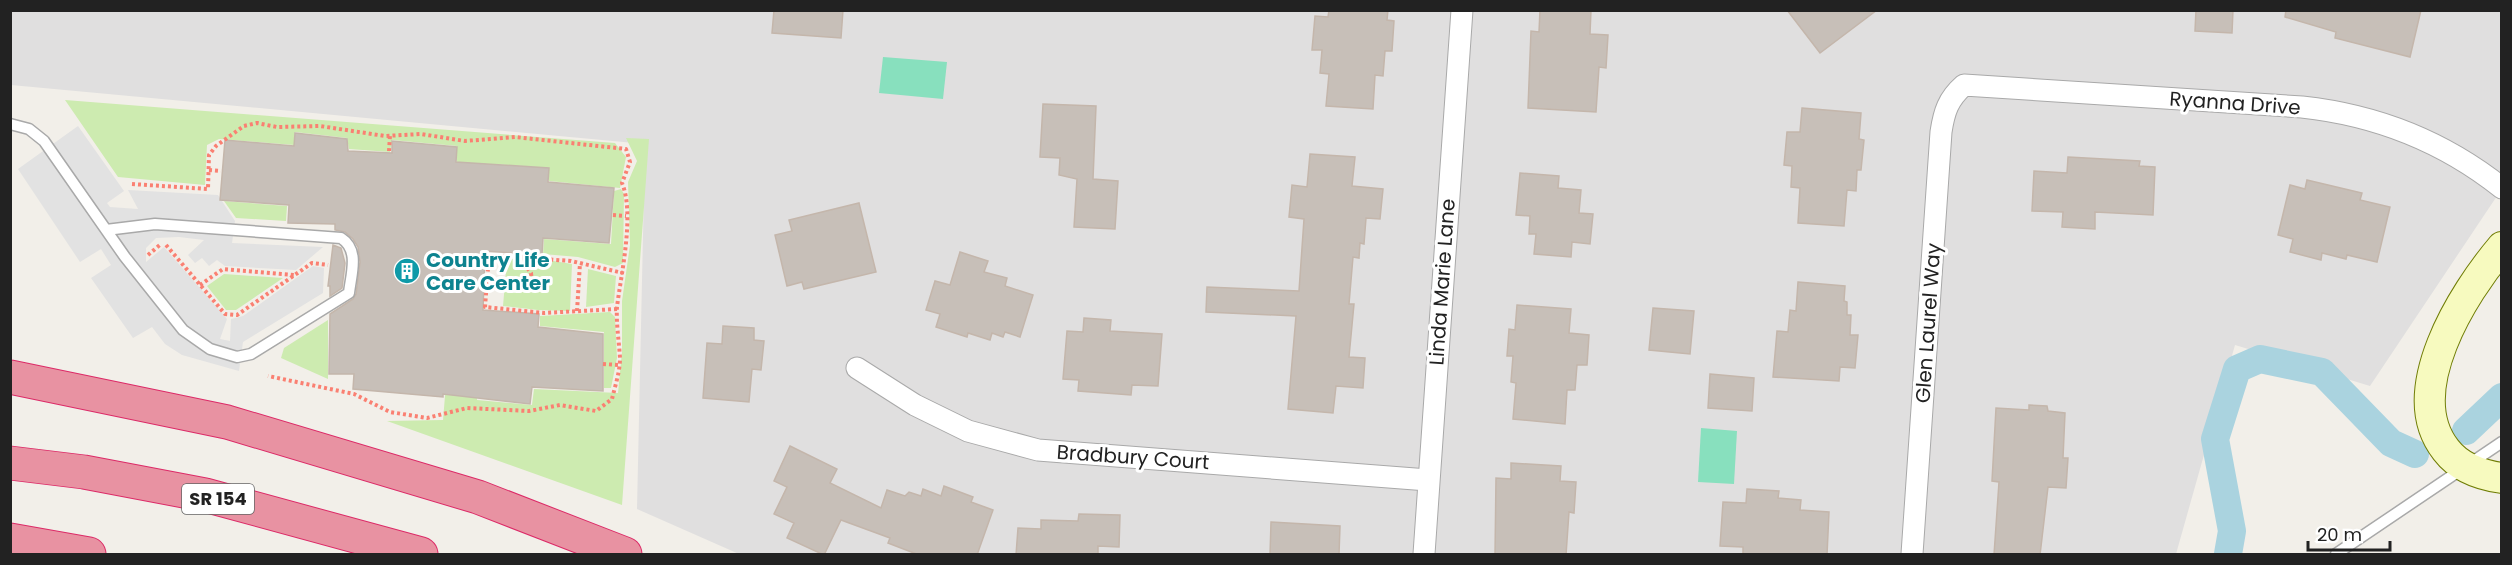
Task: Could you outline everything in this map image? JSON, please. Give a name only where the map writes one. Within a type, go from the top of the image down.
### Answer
[{"type":"highway","points":[[10,377],[227,422],[478,497],[624,555]]},
{"type":"highway","name":"SR 154","points":[[10,463],[84,472],[205,495],[421,555]]},
{"type":"highway","points":[[10,540],[89,555]]},
{"type":"street","name":"Linda Marie Lane","points":[[1424,555],[1462,10]]},
{"type":"street","name":"Ryanna Drive","points":[[1953,94],[1965,85],[2328,110],[2380,122],[2416,136],[2459,158],[2502,188]]},
{"type":"street","name":"Glen Laurel Way","points":[[1912,555],[1941,132],[1944,110],[1953,94]]},
{"type":"street","points":[[2502,247],[2466,296],[2451,325],[2438,355],[2430,394],[2434,430],[2448,453],[2465,467],[2502,478]]},
{"type":"street","name":"Bradbury Court","points":[[857,368],[915,405],[968,431],[1038,450],[1428,480]]},
{"type":"lane","points":[[10,123],[29,129],[44,141],[106,230],[183,330],[210,349],[237,357],[251,354],[349,293],[354,251],[349,243],[341,238],[155,224],[106,230]]},
{"type":"lane","points":[[2336,555],[2502,442]]},
{"type":"path","points":[[132,184],[208,189],[209,155],[216,146],[244,126],[257,123],[278,127],[320,126],[390,135],[421,134],[465,141],[515,137],[626,149],[630,162],[622,183],[626,192],[626,216],[623,273],[617,309],[619,365],[612,399],[596,411],[560,405],[529,411],[467,408],[428,418],[390,411],[354,394],[268,376]]},
{"type":"path","points":[[389,151],[390,135]]},
{"type":"path","points":[[209,170],[221,171]]},
{"type":"path","points":[[613,215],[626,216]]},
{"type":"path","points":[[148,255],[164,242],[225,314],[237,315],[312,264],[328,265]]},
{"type":"path","points":[[617,309],[544,312],[485,307],[489,255],[580,263],[623,273]]},
{"type":"path","points":[[524,257],[525,265],[531,273],[533,289]]},
{"type":"path","points":[[577,311],[580,263]]},
{"type":"path","points":[[200,285],[223,269],[296,275]]},
{"type":"path","points":[[603,364],[619,365]]},
{"type":"shaded area","points":[[10,11],[2501,11],[2501,190],[2370,386],[2235,345],[2176,554],[739,554],[637,509],[645,144],[11,85]]},
{"type":"shaded area","points":[[78,126],[124,191],[107,203],[110,207],[138,209],[128,190],[218,195],[235,221],[232,243],[323,247],[296,270],[225,266],[217,260],[209,266],[202,258],[195,263],[188,255],[204,240],[179,237],[156,238],[146,248],[146,262],[164,247],[227,319],[220,339],[230,341],[231,319],[243,316],[313,266],[324,268],[323,293],[243,342],[239,371],[182,355],[165,344],[152,327],[133,338],[91,278],[111,265],[101,249],[80,262],[18,169]]},
{"type":"green space","points":[[883,57],[947,62],[943,99],[879,93]]},
{"type":"green space","points":[[65,100],[615,143],[626,157],[620,188],[549,181],[549,168],[493,164],[457,175],[457,146],[392,140],[390,152],[349,149],[347,138],[295,132],[294,145],[219,139],[207,145],[205,185],[118,177]]},
{"type":"green space","points":[[626,138],[649,139],[622,505],[387,421],[443,420],[446,384],[477,386],[477,400],[532,405],[534,389],[618,393],[622,352],[622,301],[630,245],[628,182],[637,161]]},
{"type":"green space","points":[[621,189],[624,194],[623,263],[615,267],[578,257],[543,254],[544,239],[611,244],[614,191]]},
{"type":"green space","points":[[224,201],[287,206],[286,221],[236,218]]},
{"type":"green space","points":[[507,259],[541,259],[572,264],[570,311],[503,306]]},
{"type":"green space","points":[[588,269],[616,276],[614,303],[586,307]]},
{"type":"green space","points":[[224,274],[283,278],[236,310],[226,310],[207,286]]},
{"type":"green space","points":[[610,312],[615,317],[617,358],[611,388],[604,388],[604,332],[540,326],[540,316]]},
{"type":"green space","points":[[328,320],[328,379],[281,358],[284,348]]},
{"type":"green space","points":[[1701,428],[1737,431],[1734,484],[1698,482]]},
{"type":"building","points":[[774,10],[843,10],[841,38],[772,33]]},
{"type":"building","points":[[1329,10],[1388,10],[1387,20],[1394,21],[1392,51],[1385,51],[1383,76],[1375,75],[1373,109],[1326,106],[1329,74],[1320,73],[1322,50],[1312,50],[1315,16],[1328,17]]},
{"type":"building","points":[[1540,10],[1591,10],[1590,34],[1608,35],[1606,68],[1599,67],[1596,112],[1528,108],[1531,31],[1539,32]]},
{"type":"building","points":[[1787,10],[1877,10],[1820,53]]},
{"type":"building","points":[[2196,10],[2233,10],[2232,33],[2195,31]]},
{"type":"building","points":[[2286,10],[2421,10],[2410,57],[2335,38],[2336,32],[2285,17]]},
{"type":"building","points":[[1043,104],[1096,106],[1093,179],[1118,181],[1115,229],[1074,227],[1077,179],[1059,175],[1060,158],[1040,157]]},
{"type":"building","points":[[1802,108],[1861,113],[1859,139],[1864,140],[1861,170],[1857,170],[1856,191],[1847,190],[1844,226],[1798,223],[1800,188],[1791,187],[1792,166],[1784,165],[1787,132],[1800,132]]},
{"type":"building","name":"Country Life Care Center","points":[[295,133],[347,139],[348,151],[392,153],[392,141],[457,147],[456,162],[549,168],[548,182],[614,188],[609,243],[543,238],[542,255],[485,251],[483,310],[539,314],[538,327],[603,334],[603,391],[532,387],[530,404],[443,394],[443,397],[353,389],[354,374],[329,374],[330,314],[353,299],[356,294],[360,262],[358,247],[353,239],[345,232],[335,230],[335,224],[288,223],[289,205],[220,200],[225,140],[294,146]]},
{"type":"building","points":[[1310,154],[1355,157],[1352,186],[1383,189],[1380,219],[1366,218],[1364,244],[1360,243],[1359,258],[1353,257],[1349,304],[1354,304],[1349,357],[1365,358],[1363,388],[1336,386],[1333,413],[1288,409],[1296,316],[1206,312],[1207,287],[1299,291],[1304,219],[1289,217],[1292,185],[1307,187]]},
{"type":"building","points":[[2068,157],[2140,161],[2139,166],[2155,167],[2153,215],[2095,212],[2095,229],[2062,227],[2063,212],[2032,211],[2034,171],[2067,173]]},
{"type":"building","points":[[1520,173],[1559,176],[1558,188],[1581,190],[1579,213],[1593,214],[1590,244],[1572,242],[1571,257],[1534,254],[1536,234],[1529,234],[1530,216],[1516,215]]},
{"type":"building","points":[[2307,180],[2362,193],[2360,200],[2390,207],[2377,262],[2347,255],[2346,259],[2322,253],[2321,260],[2290,252],[2293,239],[2278,235],[2290,185],[2305,189]]},
{"type":"building","points":[[859,203],[876,272],[804,289],[802,282],[787,286],[775,235],[792,231],[789,220]]},
{"type":"building","points":[[333,245],[341,248],[345,263],[342,288],[330,296],[330,286],[328,286]]},
{"type":"building","points":[[960,252],[988,261],[984,272],[1007,278],[1005,286],[1033,295],[1020,337],[1005,332],[1003,337],[992,333],[990,340],[968,333],[967,337],[936,327],[940,314],[926,310],[935,281],[950,285]]},
{"type":"building","points":[[1798,282],[1845,286],[1844,301],[1847,302],[1847,315],[1851,315],[1850,335],[1858,335],[1855,368],[1840,367],[1839,381],[1773,377],[1777,331],[1788,332],[1790,310],[1796,311]]},
{"type":"building","points":[[1517,305],[1571,309],[1569,333],[1589,335],[1587,365],[1577,365],[1575,390],[1567,390],[1565,424],[1513,419],[1516,383],[1511,382],[1513,356],[1507,356],[1509,329],[1515,330]]},
{"type":"building","points":[[1653,308],[1694,311],[1690,354],[1649,350]]},
{"type":"building","points":[[1084,318],[1111,320],[1110,331],[1162,334],[1158,386],[1132,385],[1131,395],[1078,391],[1079,380],[1063,379],[1067,331],[1083,332]]},
{"type":"building","points":[[723,326],[754,328],[754,340],[764,341],[761,370],[752,369],[749,402],[703,398],[707,343],[722,344]]},
{"type":"building","points":[[1710,374],[1754,378],[1752,411],[1708,408]]},
{"type":"building","points":[[2029,405],[2047,406],[2048,411],[2065,413],[2063,458],[2068,458],[2066,488],[2048,487],[2040,555],[1994,555],[1999,482],[1992,481],[1996,408],[2029,410]]},
{"type":"building","points":[[790,446],[837,469],[830,483],[881,508],[887,490],[905,496],[909,492],[921,496],[923,489],[941,496],[944,486],[973,497],[971,502],[993,510],[977,555],[919,555],[888,543],[890,538],[841,520],[824,555],[787,538],[794,523],[774,514],[787,487],[774,481]]},
{"type":"building","points":[[1511,463],[1561,466],[1560,481],[1576,482],[1574,513],[1569,512],[1566,555],[1495,555],[1496,478],[1511,479]]},
{"type":"building","points":[[1747,489],[1779,491],[1778,498],[1801,500],[1800,510],[1829,512],[1827,555],[1743,555],[1743,547],[1720,546],[1723,502],[1746,503]]},
{"type":"building","points":[[1079,514],[1120,515],[1119,547],[1098,546],[1098,555],[1016,555],[1018,528],[1041,529],[1041,520],[1078,521]]},
{"type":"building","points":[[1271,522],[1340,526],[1339,555],[1270,555]]},
{"type":"waterway","points":[[2228,554],[2232,531],[2215,439],[2237,369],[2260,359],[2322,372],[2391,443],[2415,454]]},
{"type":"waterway","points":[[2466,431],[2502,397]]},
{"type":"place","name":"Country Life Care Center","points":[[407,271]]}]
